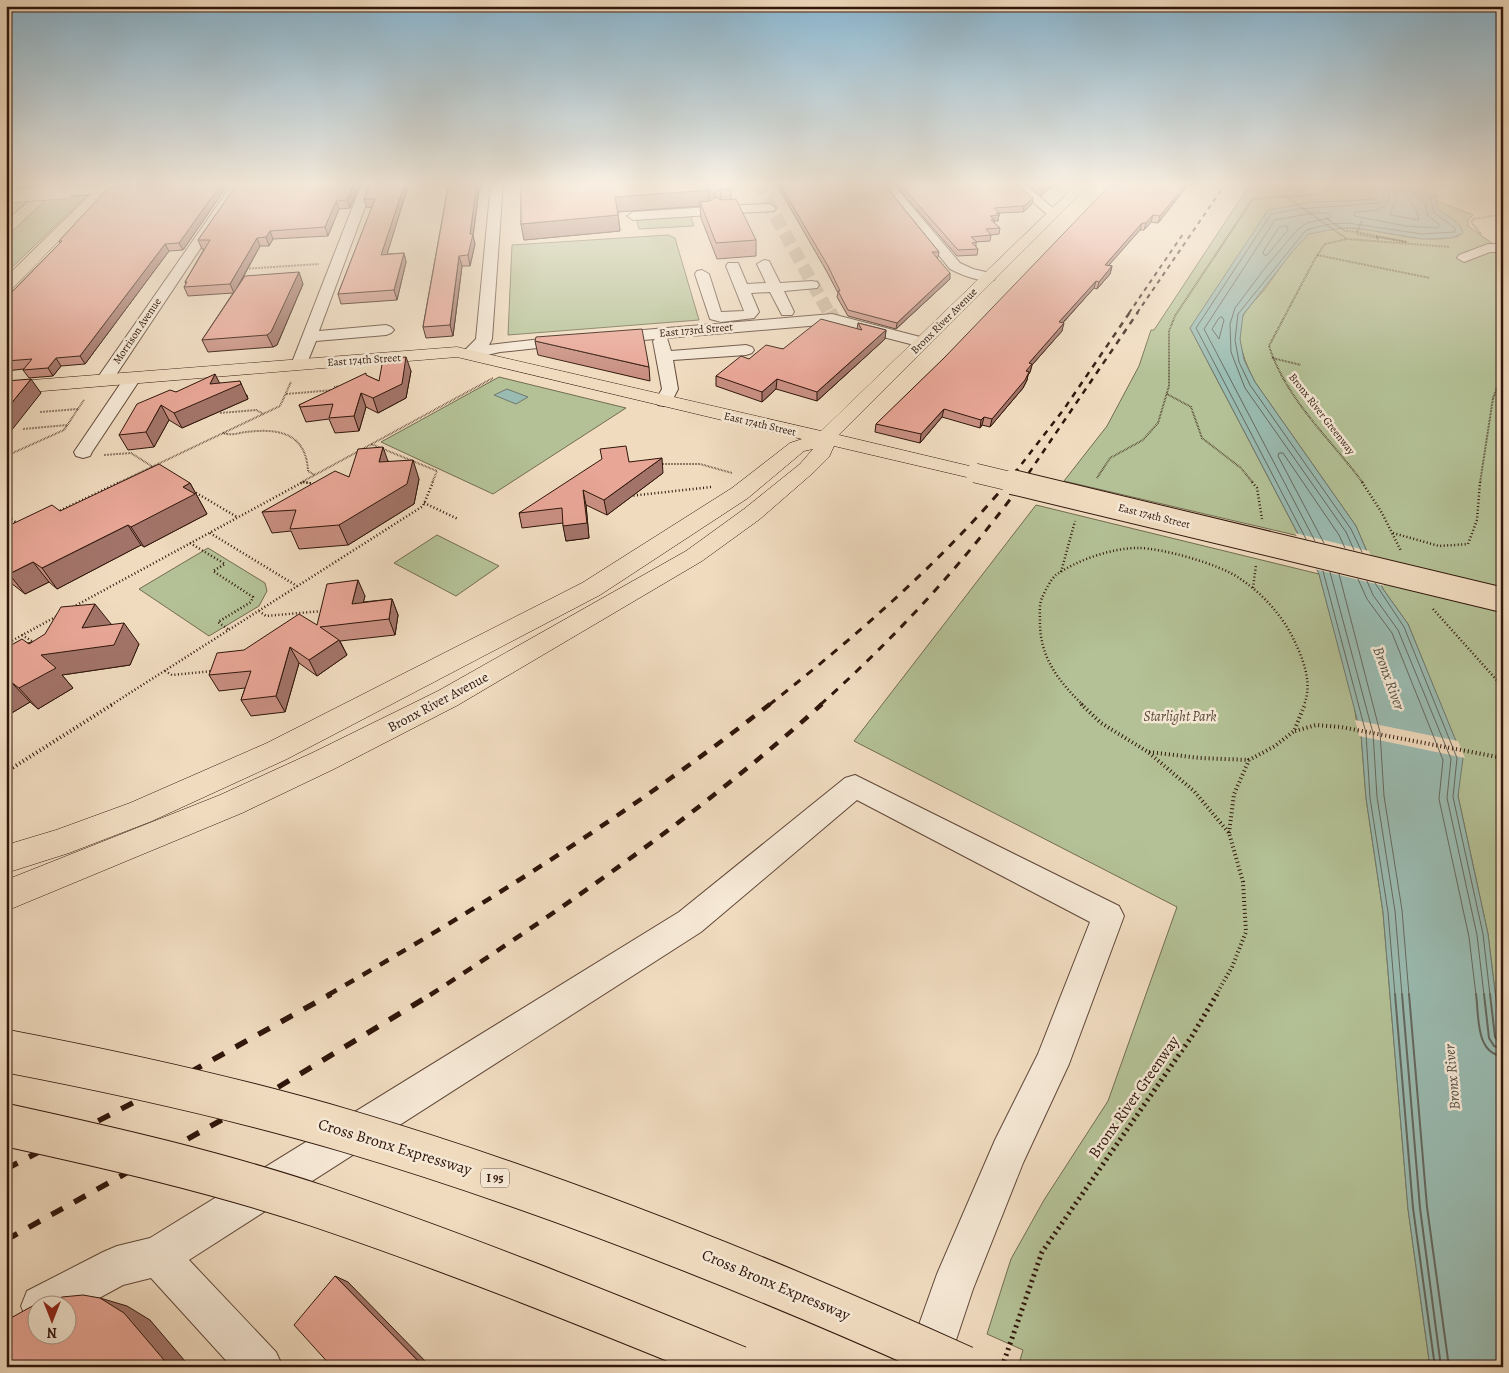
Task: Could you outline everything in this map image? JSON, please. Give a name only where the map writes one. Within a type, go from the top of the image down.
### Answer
[{"type":"main road","points":[[6,286],[45,247]]},
{"type":"main road","name":"Bronx River Avenue","points":[[6,859],[58,843],[140,812],[277,750],[592,589],[740,493],[797,447],[825,438],[1019,247]]},
{"type":"main road","name":"East 174th Street","points":[[6,388],[454,352],[975,473],[1503,600]]},
{"type":"main road","name":"Bronx River Avenue","points":[[6,896],[178,826],[278,782],[408,718],[489,675],[694,556],[752,514],[807,468],[822,453],[825,438]]},
{"type":"main road","name":"Cross Bronx Expressway","points":[[6,1051],[108,1071],[233,1100],[346,1130],[461,1166],[706,1255],[964,1367]]},
{"type":"main road","points":[[6,1125],[142,1155],[317,1206],[564,1296],[738,1367]]},
{"type":"street","name":"Morrison Avenue","points":[[101,380],[191,247]]},
{"type":"street","points":[[299,364],[310,337],[324,319],[344,247]]},
{"type":"street","points":[[468,354],[478,348],[484,339],[492,247]]},
{"type":"street","points":[[939,247],[955,266],[968,272],[989,277]]},
{"type":"street","points":[[1460,252],[1503,248]]},
{"type":"street","points":[[764,264],[788,312]]},
{"type":"street","points":[[702,274],[716,316],[749,315],[752,312],[733,266]]},
{"type":"street","points":[[742,289],[812,285]]},
{"type":"street","name":"East 173rd Street","points":[[468,354],[500,347],[832,319],[922,342]]},
{"type":"street","points":[[310,337],[386,330]]},
{"type":"street","points":[[659,333],[670,388],[664,401]]},
{"type":"street","points":[[664,356],[746,350]]},
{"type":"street","points":[[83,452],[133,378]]},
{"type":"street","points":[[61,1296],[117,1266],[158,1256],[690,922],[855,786],[1108,916],[1051,1064],[1008,1153],[956,1280],[926,1367]]},
{"type":"street","points":[[158,1256],[262,1367]]},
{"type":"street","points":[[6,1325],[28,1313]]},
{"type":"path","points":[[1094,483],[1110,458],[1143,440],[1158,423],[1170,386],[1169,331],[1175,316],[1221,247]]},
{"type":"path","points":[[1301,365],[1272,358],[1269,346],[1323,247]]},
{"type":"path","points":[[1430,247],[1460,252]]},
{"type":"path","points":[[1317,256],[1430,278]]},
{"type":"path","points":[[243,269],[338,263]]},
{"type":"path","name":"Bronx River Greenway","points":[[1272,358],[1287,388],[1360,480],[1405,558]]},
{"type":"path","points":[[56,512],[280,406],[299,364]]},
{"type":"path","points":[[73,608],[498,375]]},
{"type":"path","points":[[6,456],[64,430],[101,380]]},
{"type":"path","points":[[1392,533],[1436,547],[1455,547],[1468,544],[1477,520],[1478,495],[1493,398],[1497,388],[1503,384]]},
{"type":"path","points":[[286,394],[343,388]]},
{"type":"path","points":[[1167,394],[1191,407],[1202,438],[1241,468],[1257,488],[1262,519],[1261,528]]},
{"type":"path","points":[[40,412],[78,409]]},
{"type":"path","points":[[220,413],[256,410],[264,414]]},
{"type":"path","points":[[23,429],[68,425]]},
{"type":"path","points":[[223,433],[227,435],[248,432],[273,432],[294,438],[301,442],[307,451],[308,471],[315,475]]},
{"type":"path","points":[[6,772],[423,506],[437,471],[371,444]]},
{"type":"path","points":[[83,452],[80,457],[131,453],[160,472]]},
{"type":"path","points":[[654,464],[700,464],[721,468],[737,475]]},
{"type":"path","points":[[303,482],[316,484]]},
{"type":"path","points":[[629,496],[713,487]]},
{"type":"path","points":[[192,491],[238,517]]},
{"type":"path","points":[[90,496],[96,500]]},
{"type":"path","points":[[424,503],[458,518]]},
{"type":"path","points":[[6,515],[22,528]]},
{"type":"path","points":[[1061,572],[1076,517]]},
{"type":"path","points":[[210,533],[297,586]]},
{"type":"path","points":[[190,544],[225,564],[214,571],[253,596],[250,602],[218,622],[229,630]]},
{"type":"path","name":"Bronx River Greenway","points":[[1002,1367],[1042,1252],[1192,1036],[1232,966],[1246,932],[1244,882],[1229,833],[1194,791],[1148,752],[1101,723],[1062,685],[1044,651],[1040,626],[1041,599],[1055,576],[1061,572],[1091,557],[1122,550],[1140,548],[1173,554],[1205,563],[1238,577],[1266,599],[1289,629],[1304,660],[1307,682],[1306,700],[1294,731]]},
{"type":"path","points":[[1253,589],[1257,563]]},
{"type":"path","points":[[1430,605],[1503,687]]},
{"type":"path","points":[[259,611],[266,616],[323,610]]},
{"type":"path","points":[[6,644],[64,612]]},
{"type":"path","points":[[22,635],[33,643],[42,642]]},
{"type":"path","points":[[165,671],[172,675],[218,670]]},
{"type":"path","points":[[1148,752],[1200,758],[1249,760],[1275,746],[1294,731],[1316,725],[1341,727],[1503,758]]},
{"type":"path","name":"Bronx River Greenway","points":[[1229,833],[1234,794],[1249,760]]},
{"type":"green space","points":[[6,247],[33,247],[6,273]]},
{"type":"green space","points":[[512,247],[678,247],[699,320],[508,335]]},
{"type":"green space","points":[[1209,247],[1268,247],[1190,328],[1299,536],[1064,481],[1107,426],[1139,366],[1151,330],[1154,330]]},
{"type":"green space","points":[[1296,247],[1498,247],[1503,251],[1503,1057],[1488,934],[1458,796],[1455,740],[1408,624],[1383,589],[1356,526],[1255,382],[1244,358],[1239,330],[1244,314]]},
{"type":"green space","points":[[499,377],[626,408],[493,494],[381,442]]},
{"type":"green space","name":"Starlight Park","points":[[1036,505],[1319,574],[1354,703],[1358,733],[1361,734],[1366,798],[1383,912],[1408,1209],[1430,1367],[1018,1367],[1023,1350],[987,1334],[1011,1259],[1044,1200],[1108,1101],[1177,907],[854,741]]},
{"type":"green space","points":[[437,535],[499,566],[456,596],[394,563]]},
{"type":"green space","points":[[208,548],[265,583],[267,591],[259,606],[209,636],[139,589]]},
{"type":"water","name":"Bronx River","points":[[1243,247],[1297,247],[1243,315],[1240,339],[1244,360],[1255,382],[1356,526],[1383,589],[1408,624],[1463,758],[1458,796],[1488,934],[1503,1057],[1503,1367],[1430,1367],[1408,1209],[1383,912],[1366,798],[1361,734],[1319,574],[1190,328]]},
{"type":"water","points":[[507,389],[528,397],[516,404],[494,395]]},
{"type":"pier","points":[[1295,533],[1369,551],[1384,586],[1314,569]]},
{"type":"pier","points":[[1355,720],[1458,741],[1465,758],[1359,736]]},
{"type":"building","points":[[56,247],[163,247],[80,356],[56,358],[48,368],[23,370],[32,359],[6,361],[6,298]]},
{"type":"building","points":[[206,247],[252,247],[230,284],[184,287],[187,282],[185,282]]},
{"type":"building","points":[[356,247],[384,247],[381,255],[404,253],[394,290],[338,294]]},
{"type":"building","points":[[437,247],[470,247],[468,255],[459,256],[450,325],[423,327]]},
{"type":"building","points":[[817,247],[935,247],[939,252],[932,252],[950,273],[897,323],[848,310],[828,266]]},
{"type":"building","points":[[955,247],[976,247],[978,249],[958,250]]},
{"type":"building","points":[[1051,247],[1121,247],[1105,265],[1112,266],[1099,282],[1096,281],[1059,322],[1064,323],[1029,363],[1032,364],[1026,371],[1029,372],[1025,380],[992,419],[984,417],[981,420],[944,409],[921,434],[876,424],[945,357]]},
{"type":"building","points":[[299,272],[271,332],[267,335],[202,340],[245,276]]},
{"type":"building","points":[[821,319],[862,330],[858,323],[886,330],[817,392],[777,379],[762,392],[716,376],[741,356],[749,359],[766,345],[783,349]]},
{"type":"building","points":[[642,329],[649,367],[535,341],[536,337]]},
{"type":"building","points":[[406,357],[402,384],[373,398],[361,393],[354,416],[329,418],[333,404],[300,407],[299,405],[366,373],[366,375],[379,381],[383,359]]},
{"type":"building","points":[[215,374],[210,384],[240,381],[241,384],[174,413],[161,405],[146,432],[119,435],[137,404],[170,390],[176,392]]},
{"type":"building","points":[[31,379],[6,410],[6,381]]},
{"type":"building","points":[[626,446],[629,462],[662,458],[604,500],[583,490],[587,523],[563,526],[562,508],[519,513],[602,459],[600,449]]},
{"type":"building","points":[[383,447],[379,462],[413,460],[407,484],[339,525],[290,529],[296,510],[262,512],[335,471],[349,477],[358,449]]},
{"type":"building","points":[[159,464],[190,483],[183,487],[195,494],[131,527],[128,525],[42,568],[33,562],[9,574],[6,572],[6,527],[52,505],[60,511]]},
{"type":"building","points":[[358,580],[352,604],[392,599],[389,619],[320,627],[339,640],[309,660],[290,647],[276,696],[241,700],[251,671],[209,675],[217,653],[244,650],[299,614],[317,625],[327,584]]},
{"type":"building","points":[[95,604],[82,628],[124,623],[114,645],[41,655],[56,668],[19,688],[11,682],[6,685],[6,648],[22,639],[29,644],[45,634],[61,607]]},
{"type":"building","points":[[335,1276],[424,1367],[332,1367],[294,1325]]},
{"type":"building","points":[[83,1295],[100,1298],[124,1313],[170,1367],[6,1367],[6,1326],[9,1319],[28,1308],[28,1346],[78,1346],[78,1296],[72,1296]]},
{"type":"tunnel","points":[[792,247],[829,313]]},
{"type":"tunnel","points":[[828,312],[832,319]]},
{"type":"railway","points":[[1129,313],[1174,247]]},
{"type":"railway","points":[[1137,313],[1182,247]]},
{"type":"railway","points":[[1007,483],[1064,409],[1130,312]]},
{"type":"railway","points":[[1022,483],[1138,312]]},
{"type":"railway","points":[[769,705],[894,600],[953,543],[1008,482]]},
{"type":"railway","points":[[820,705],[848,680],[928,599],[977,542],[1023,482]]},
{"type":"railway","points":[[328,995],[442,928],[609,821],[664,783],[770,704]]},
{"type":"railway","points":[[430,995],[582,893],[681,821],[822,704]]},
{"type":"railway","points":[[6,1169],[169,1084],[331,994]]},
{"type":"railway","points":[[6,1240],[252,1103],[432,994]]}]
